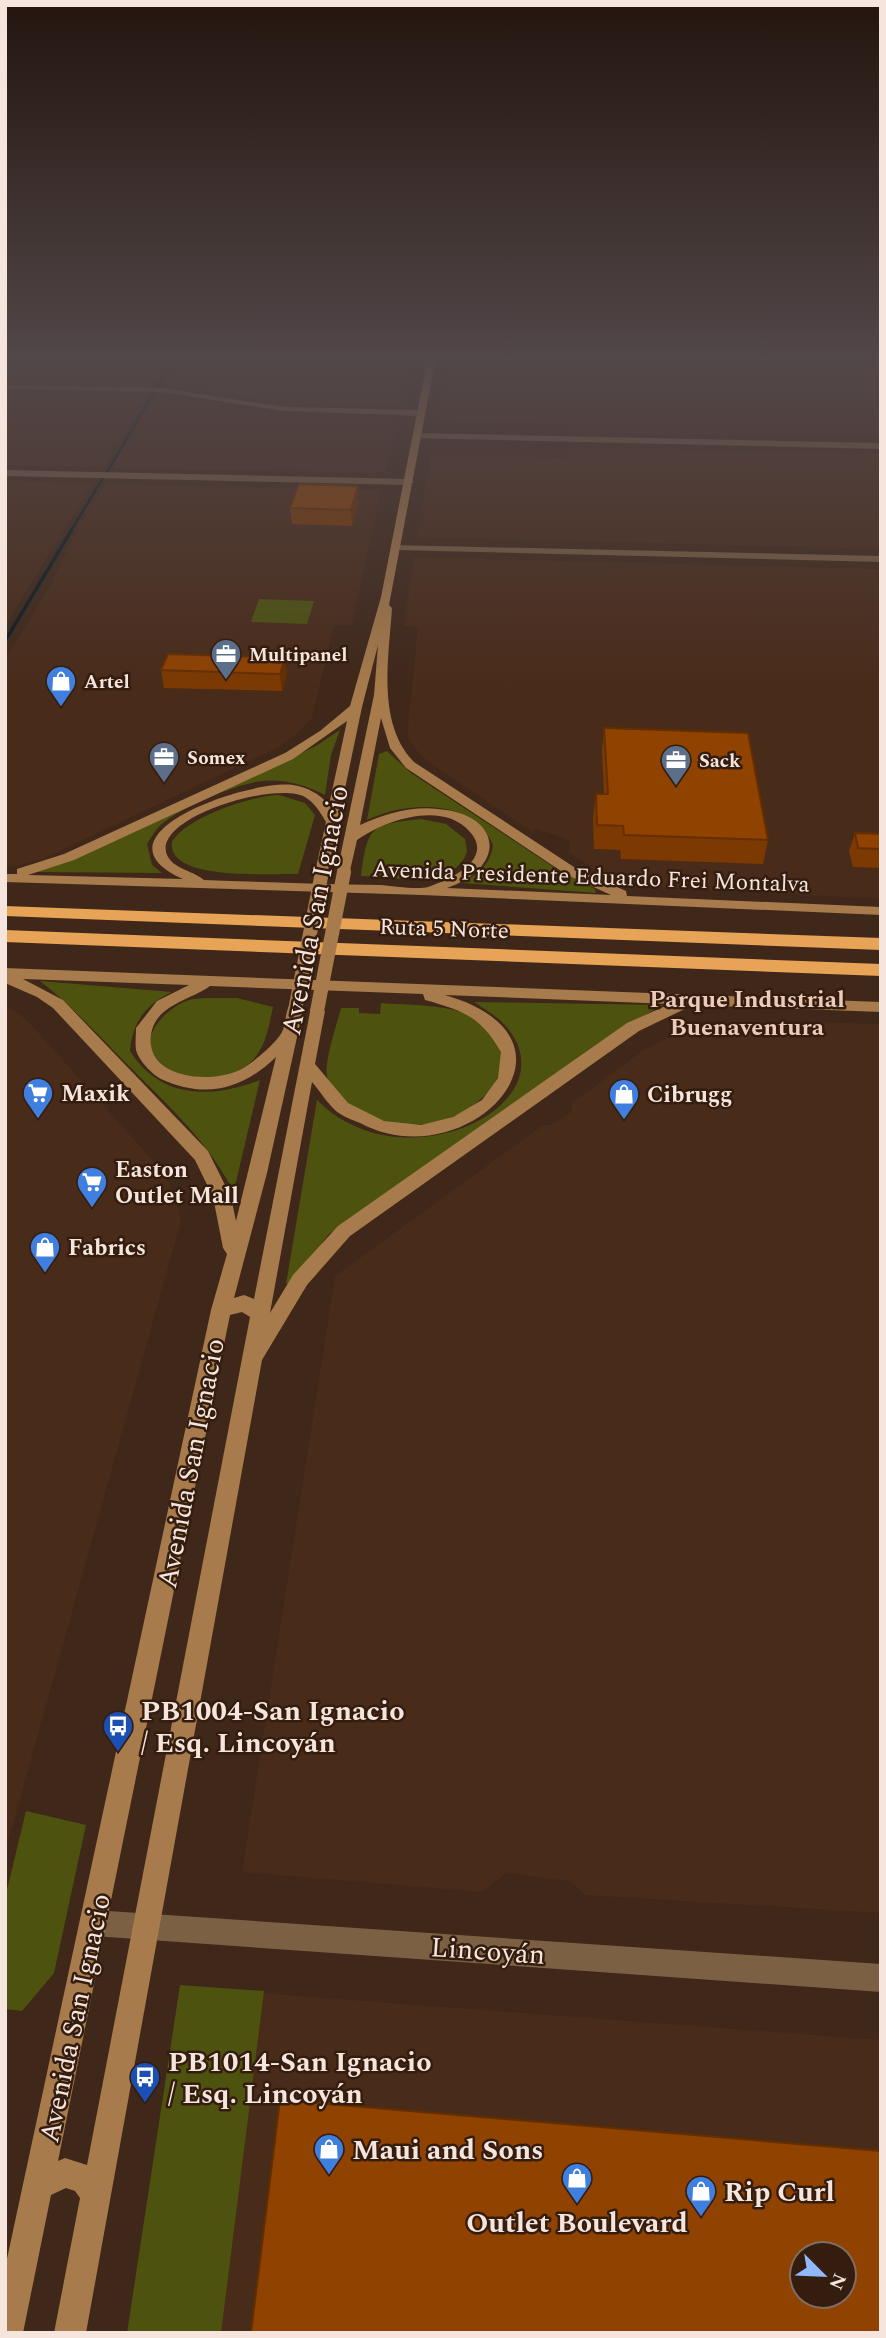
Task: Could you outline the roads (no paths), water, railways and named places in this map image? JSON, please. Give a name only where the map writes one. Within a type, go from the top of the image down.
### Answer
[{"type":"highway","name":"Ruta 5 Norte","points":[[5,911],[881,942]]},
{"type":"highway","name":"Ruta 5 Norte","points":[[5,936],[875,970]]},
{"type":"main road","name":"Avenida San Ignacio","points":[[7,2333],[221,1310],[258,1173],[290,1033],[356,707],[386,597],[410,471]]},
{"type":"main road","name":"Avenida San Ignacio","points":[[71,2333],[260,1313],[380,695],[388,625],[386,597]]},
{"type":"main road","points":[[380,695],[386,709],[391,741],[398,754],[410,765],[572,872],[610,891],[641,900]]},
{"type":"main road","points":[[5,877],[69,857],[289,756],[324,734],[356,707]]},
{"type":"main road","points":[[207,883],[172,868],[159,852],[160,841],[170,828],[199,810],[243,791],[277,786],[311,795],[327,810],[333,823]]},
{"type":"main road","points":[[351,838],[384,819],[412,812],[453,817],[474,827],[485,846],[479,863],[460,878],[422,891]]},
{"type":"main road","name":"Avenida Presidente Eduardo Frei Montalva","points":[[5,877],[422,891],[881,911]]},
{"type":"main road","points":[[5,975],[881,1007]]},
{"type":"main road","points":[[5,975],[58,1004],[197,1150],[210,1169],[222,1197],[233,1258]]},
{"type":"main road","points":[[213,982],[174,998],[149,1020],[142,1034],[142,1046],[146,1059],[158,1072],[185,1083],[206,1085],[230,1082],[259,1067],[290,1033]]},
{"type":"main road","points":[[309,1067],[339,1106],[357,1119],[380,1128],[421,1131],[448,1127],[473,1116],[492,1101],[503,1084],[509,1066],[508,1048],[499,1031],[484,1017],[459,1005],[396,989]]},
{"type":"main road","points":[[251,1363],[300,1280],[344,1231],[633,1027],[661,1012],[699,1000]]},
{"type":"main road","points":[[221,1310],[244,1303],[260,1313]]},
{"type":"main road","points":[[39,2185],[65,2173],[84,2179],[96,2193]]},
{"type":"street","points":[[5,472],[408,482]]},
{"type":"street","points":[[396,547],[881,559]]},
{"type":"street","name":"Lincoyán","points":[[94,1923],[881,1978]]},
{"type":"waterway","points":[[70,532],[103,478]]},
{"type":"waterway","points":[[5,641],[71,531]]},
{"type":"place","name":"Multipanel","points":[[226,681]]},
{"type":"place","name":"Artel","points":[[61,708]]},
{"type":"place","name":"Somex","points":[[164,784]]},
{"type":"place","name":"Sack","points":[[676,787]]},
{"type":"place","name":"Maxik","points":[[38,1120]]},
{"type":"place","name":"Cibrugg","points":[[624,1121]]},
{"type":"place","name":"Easton Outlet Mall","points":[[92,1209]]},
{"type":"place","name":"Fabrics","points":[[45,1274]]},
{"type":"place","name":"PB1004-San Ignacio / Esq. Lincoyán","points":[[118,1753]]},
{"type":"place","name":"PB1014-San Ignacio / Esq. Lincoyán","points":[[145,2104]]},
{"type":"place","name":"Maui and Sons","points":[[329,2176]]},
{"type":"place","name":"Outlet Boulevard","points":[[577,2205]]},
{"type":"place","name":"Rip Curl","points":[[701,2218]]},
{"type":"district","name":"Parque Industrial Buenaventura","points":[[747,1013]]}]
